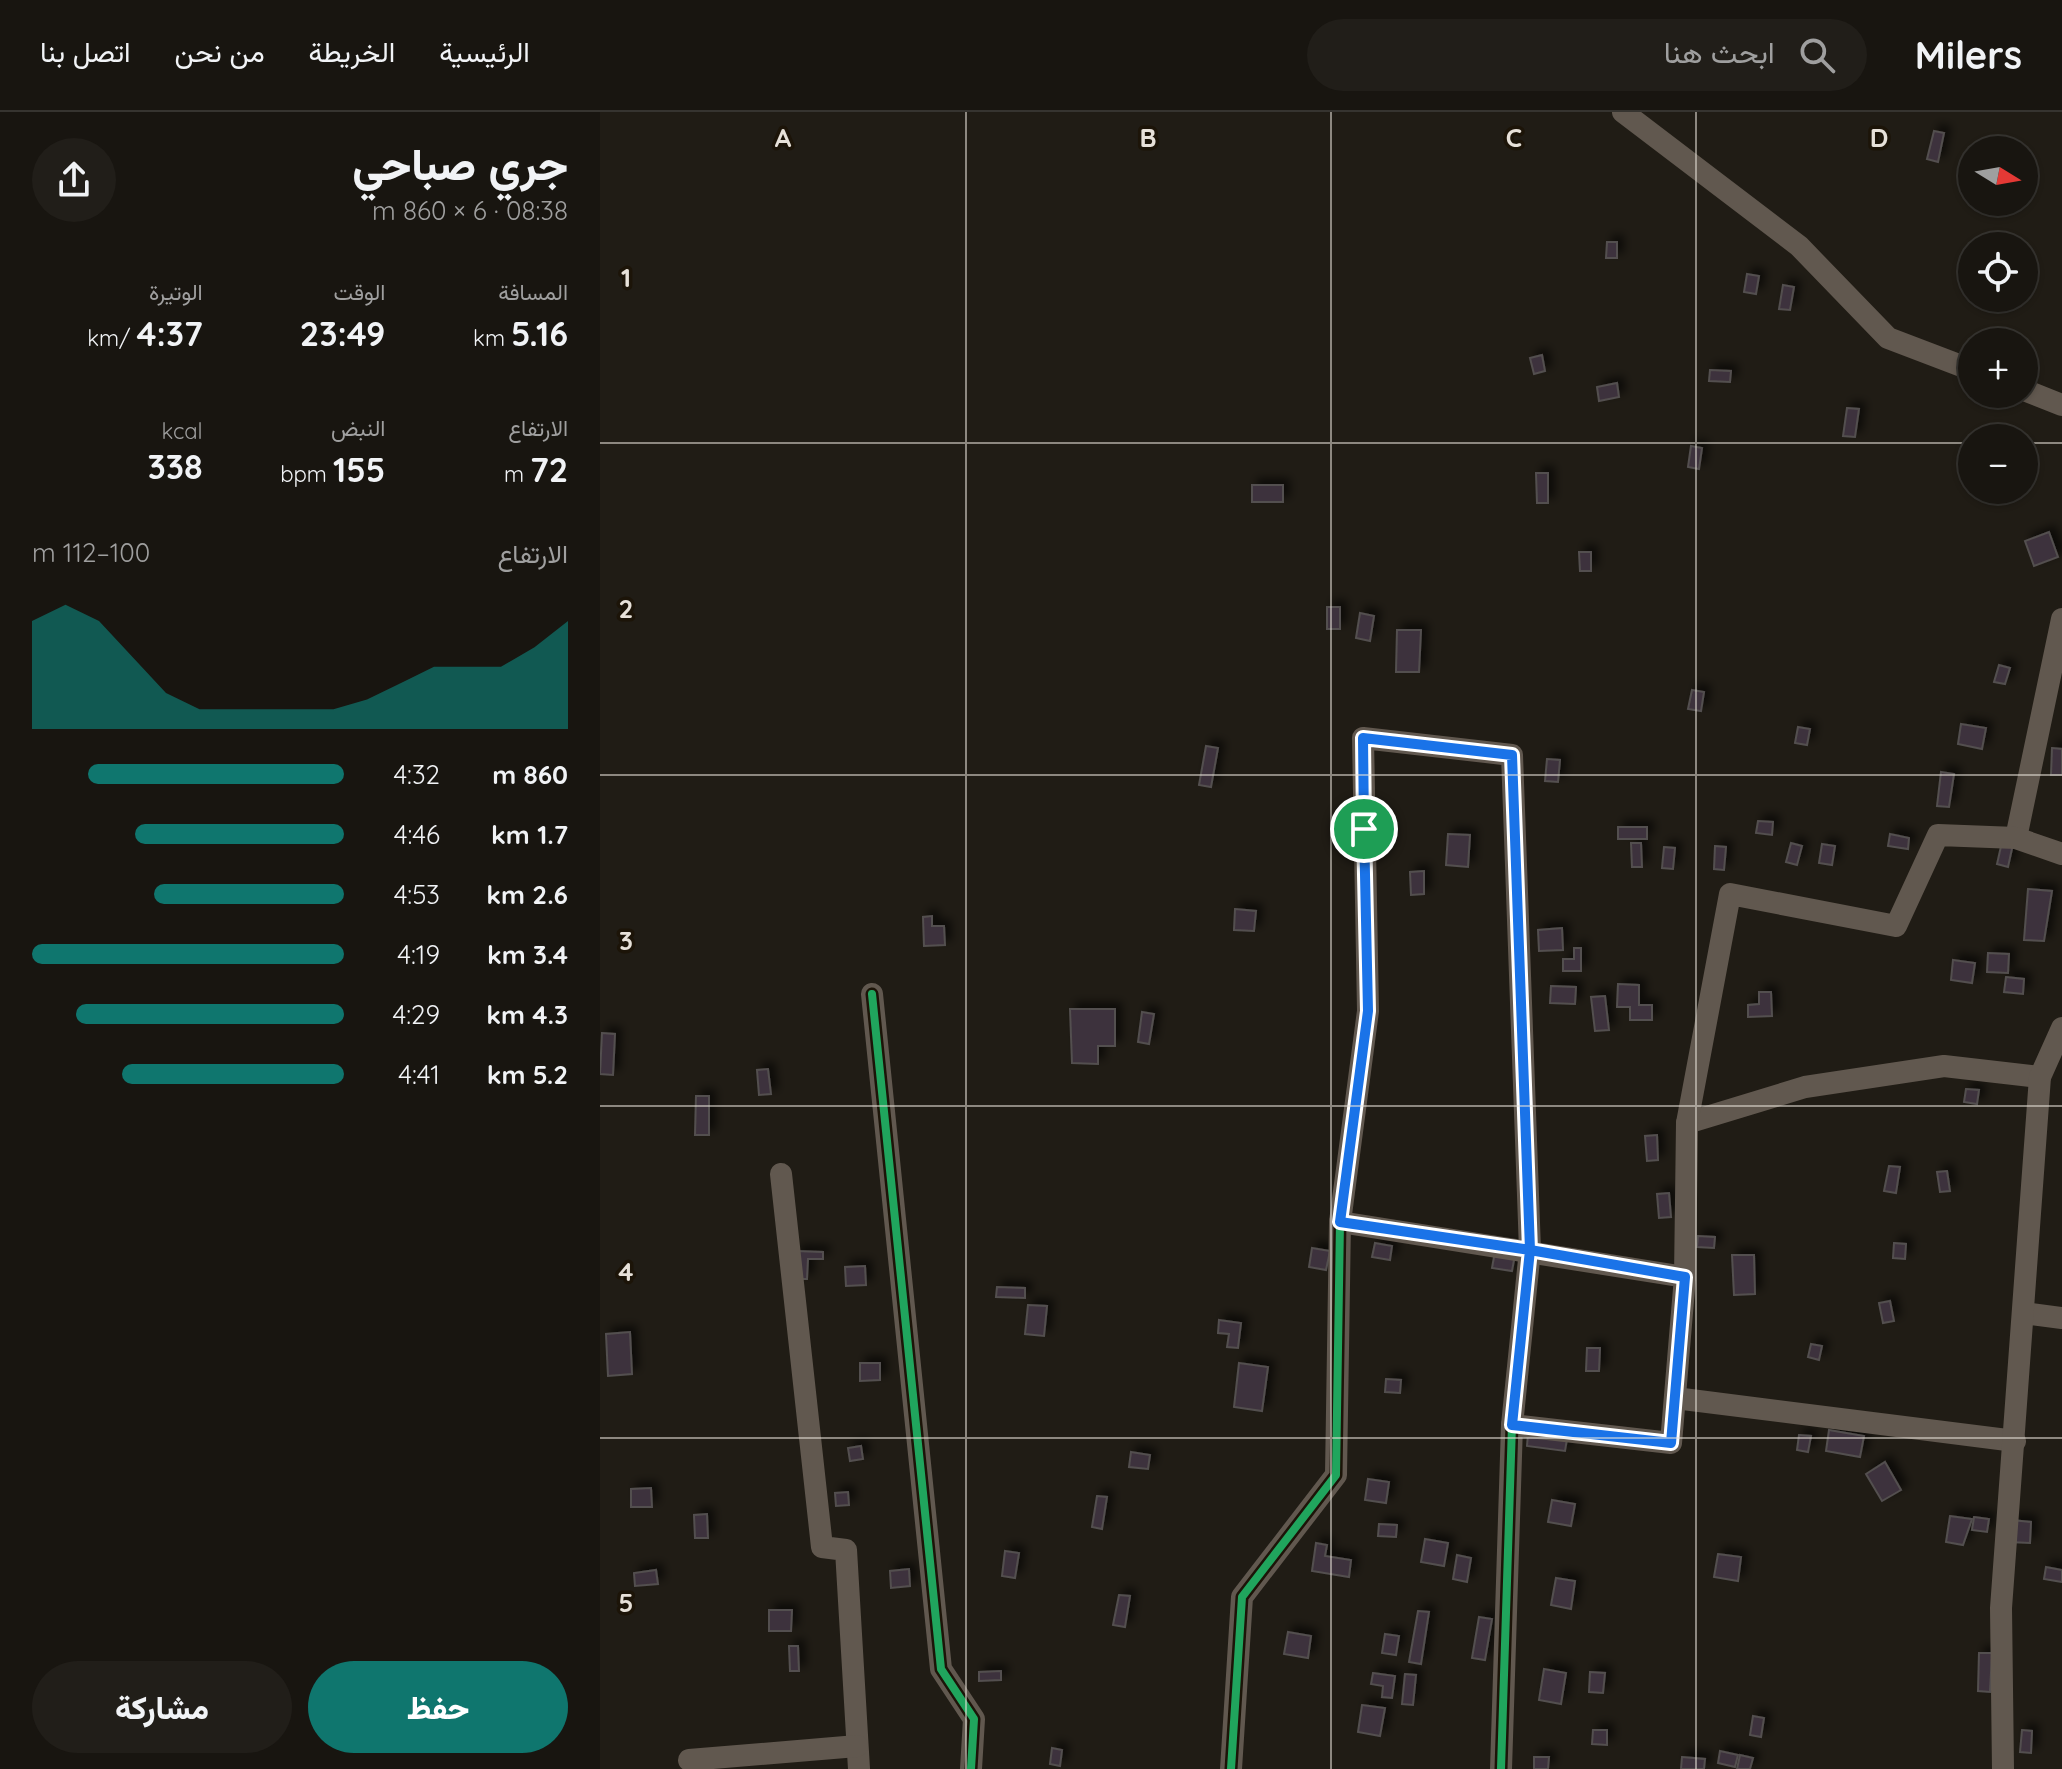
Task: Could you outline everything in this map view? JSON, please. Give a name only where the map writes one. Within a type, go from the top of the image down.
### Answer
[{"type":"street","points":[[1623,112],[1799,246],[1888,338],[1958,365]]},
{"type":"street","points":[[2038,396],[2062,405]]},
{"type":"street","points":[[2016,838],[2062,619]]},
{"type":"street","points":[[1231,1769],[1242,1597],[1336,1475],[1340,1222],[1368,1011],[1363,738],[1512,755],[1530,1250],[1512,1425],[1501,1769]]},
{"type":"street","points":[[1512,1425],[1671,1443],[1685,1277],[1687,1123],[1730,894],[1896,926],[1938,835],[2016,838],[2062,854]]},
{"type":"street","points":[[872,994],[941,1669],[974,1719],[971,1769]]},
{"type":"street","points":[[2003,1769],[2001,1608],[2040,1077],[2062,1028]]},
{"type":"street","points":[[1687,1123],[1805,1087],[1944,1066],[2040,1077]]},
{"type":"street","points":[[781,1174],[822,1547],[846,1550],[859,1769]]},
{"type":"street","points":[[1340,1222],[1685,1277]]},
{"type":"street","points":[[2023,1313],[2062,1318]]},
{"type":"street","points":[[1675,1398],[2015,1441]]},
{"type":"street","points":[[689,1760],[857,1746]]},
{"type":"building","points":[[1934,131],[1944,133],[1938,162],[1927,159]]},
{"type":"building","points":[[1607,242],[1617,242],[1617,258],[1606,258]]},
{"type":"building","points":[[1747,274],[1759,276],[1756,294],[1744,292]]},
{"type":"building","points":[[1783,285],[1794,287],[1790,310],[1779,309]]},
{"type":"building","points":[[1542,355],[1545,371],[1534,374],[1530,358]]},
{"type":"building","points":[[1710,370],[1731,371],[1730,382],[1709,381]]},
{"type":"building","points":[[1617,383],[1619,397],[1599,401],[1597,387]]},
{"type":"building","points":[[1847,408],[1859,409],[1855,437],[1843,436]]},
{"type":"building","points":[[1691,446],[1702,448],[1699,469],[1688,467]]},
{"type":"building","points":[[1536,473],[1548,473],[1548,503],[1537,503]]},
{"type":"building","points":[[1252,485],[1283,485],[1283,502],[1252,502]]},
{"type":"building","points":[[2049,532],[2058,557],[2034,566],[2025,541]]},
{"type":"building","points":[[1579,552],[1591,552],[1591,571],[1580,571]]},
{"type":"building","points":[[1327,607],[1340,607],[1340,629],[1327,629]]},
{"type":"building","points":[[1360,613],[1374,616],[1370,641],[1356,638]]},
{"type":"building","points":[[1397,630],[1421,630],[1419,672],[1396,672]]},
{"type":"building","points":[[1999,665],[2010,668],[2005,684],[1994,682]]},
{"type":"building","points":[[1692,690],[1704,692],[1701,711],[1688,709]]},
{"type":"building","points":[[1961,724],[1986,728],[1982,749],[1958,744]]},
{"type":"building","points":[[1798,727],[1810,729],[1807,745],[1795,743]]},
{"type":"building","points":[[1206,746],[1218,748],[1211,787],[1199,785]]},
{"type":"building","points":[[2052,748],[2062,749],[2062,775],[2051,775]]},
{"type":"building","points":[[1547,759],[1560,760],[1558,782],[1545,781]]},
{"type":"building","points":[[1941,772],[1954,774],[1949,807],[1937,806]]},
{"type":"building","points":[[1758,821],[1773,822],[1772,835],[1756,833]]},
{"type":"building","points":[[1618,827],[1647,827],[1647,839],[1618,839]]},
{"type":"building","points":[[1448,834],[1470,835],[1468,867],[1446,865]]},
{"type":"building","points":[[1890,834],[1909,838],[1908,849],[1888,846]]},
{"type":"building","points":[[2002,842],[2013,844],[2008,867],[1997,864]]},
{"type":"building","points":[[1631,843],[1641,843],[1642,867],[1632,867]]},
{"type":"building","points":[[1791,843],[1802,846],[1797,865],[1786,862]]},
{"type":"building","points":[[1822,844],[1835,846],[1832,865],[1819,863]]},
{"type":"building","points":[[1715,846],[1726,847],[1724,870],[1714,869]]},
{"type":"building","points":[[1664,847],[1675,848],[1673,869],[1662,868]]},
{"type":"building","points":[[1424,871],[1424,894],[1411,895],[1410,872]]},
{"type":"building","points":[[2028,889],[2052,891],[2044,941],[2024,940]]},
{"type":"building","points":[[1235,909],[1256,911],[1254,931],[1234,930]]},
{"type":"building","points":[[932,916],[932,926],[944,926],[945,945],[924,946],[923,917]]},
{"type":"building","points":[[1562,928],[1563,950],[1539,951],[1538,930]]},
{"type":"building","points":[[1574,948],[1581,948],[1581,971],[1563,971],[1563,959],[1574,959]]},
{"type":"building","points":[[1988,953],[2009,954],[2008,973],[1987,972]]},
{"type":"building","points":[[1953,960],[1975,963],[1972,983],[1951,980]]},
{"type":"building","points":[[2006,977],[2024,979],[2023,994],[2004,992]]},
{"type":"building","points":[[1618,984],[1639,985],[1639,1005],[1652,1005],[1652,1020],[1630,1020],[1630,1007],[1617,1007]]},
{"type":"building","points":[[1551,986],[1576,987],[1575,1004],[1550,1003]]},
{"type":"building","points":[[1759,992],[1771,992],[1772,1016],[1748,1017],[1748,1005],[1759,1004]]},
{"type":"building","points":[[1605,996],[1609,1030],[1595,1031],[1591,997]]},
{"type":"building","points":[[1070,1009],[1115,1009],[1115,1046],[1098,1046],[1098,1064],[1072,1063]]},
{"type":"building","points":[[1142,1012],[1154,1014],[1149,1044],[1138,1042]]},
{"type":"building","points":[[602,1033],[615,1034],[613,1075],[600,1074]]},
{"type":"building","points":[[768,1069],[771,1094],[759,1095],[757,1070]]},
{"type":"building","points":[[1966,1089],[1979,1090],[1977,1104],[1964,1102]]},
{"type":"building","points":[[696,1096],[709,1096],[709,1135],[695,1135]]},
{"type":"building","points":[[1657,1135],[1658,1160],[1647,1161],[1645,1136]]},
{"type":"building","points":[[1889,1166],[1900,1167],[1896,1193],[1884,1191]]},
{"type":"building","points":[[1947,1171],[1950,1191],[1940,1192],[1937,1172]]},
{"type":"building","points":[[1669,1193],[1671,1217],[1659,1218],[1657,1194]]},
{"type":"building","points":[[1698,1236],[1715,1237],[1714,1248],[1697,1247]]},
{"type":"building","points":[[1375,1243],[1392,1246],[1390,1260],[1372,1257]]},
{"type":"building","points":[[1894,1243],[1906,1244],[1905,1259],[1893,1258]]},
{"type":"building","points":[[1496,1246],[1516,1249],[1512,1271],[1492,1268]]},
{"type":"building","points":[[1312,1248],[1330,1251],[1326,1270],[1309,1267]]},
{"type":"building","points":[[796,1251],[823,1252],[823,1259],[808,1259],[807,1279],[795,1279]]},
{"type":"building","points":[[1732,1255],[1754,1255],[1755,1294],[1734,1295]]},
{"type":"building","points":[[865,1266],[866,1285],[846,1286],[845,1267]]},
{"type":"building","points":[[997,1287],[1025,1288],[1025,1298],[996,1297]]},
{"type":"building","points":[[1890,1301],[1894,1321],[1883,1323],[1879,1303]]},
{"type":"building","points":[[1028,1305],[1047,1306],[1044,1336],[1025,1334]]},
{"type":"building","points":[[1219,1320],[1241,1323],[1238,1348],[1227,1347],[1229,1334],[1218,1333]]},
{"type":"building","points":[[630,1332],[632,1374],[608,1376],[606,1334]]},
{"type":"building","points":[[1811,1344],[1822,1346],[1819,1360],[1808,1357]]},
{"type":"building","points":[[1587,1348],[1600,1348],[1599,1371],[1586,1371]]},
{"type":"building","points":[[860,1363],[880,1363],[880,1380],[860,1381]]},
{"type":"building","points":[[1239,1363],[1268,1367],[1262,1411],[1234,1407]]},
{"type":"building","points":[[1386,1379],[1401,1380],[1400,1393],[1385,1392]]},
{"type":"building","points":[[1829,1430],[1864,1436],[1860,1457],[1826,1451]]},
{"type":"building","points":[[1528,1434],[1567,1439],[1565,1451],[1527,1446]]},
{"type":"building","points":[[1799,1435],[1811,1436],[1808,1452],[1797,1450]]},
{"type":"building","points":[[861,1446],[863,1459],[850,1461],[848,1448]]},
{"type":"building","points":[[1131,1452],[1150,1455],[1148,1469],[1129,1467]]},
{"type":"building","points":[[1885,1462],[1901,1490],[1882,1501],[1866,1474]]},
{"type":"building","points":[[1368,1479],[1389,1482],[1386,1503],[1365,1500]]},
{"type":"building","points":[[651,1488],[652,1507],[631,1507],[631,1489]]},
{"type":"building","points":[[848,1492],[849,1505],[836,1506],[835,1493]]},
{"type":"building","points":[[1097,1496],[1107,1497],[1102,1529],[1092,1527]]},
{"type":"building","points":[[1552,1500],[1575,1504],[1571,1526],[1548,1522]]},
{"type":"building","points":[[707,1514],[708,1538],[695,1538],[694,1515]]},
{"type":"building","points":[[1950,1516],[1972,1519],[1963,1545],[1946,1542]]},
{"type":"building","points":[[1974,1517],[1989,1519],[1987,1532],[1972,1530]]},
{"type":"building","points":[[2011,1520],[2031,1522],[2030,1543],[2009,1542]]},
{"type":"building","points":[[1379,1524],[1397,1525],[1396,1537],[1378,1536]]},
{"type":"building","points":[[1425,1539],[1448,1543],[1444,1566],[1421,1562]]},
{"type":"building","points":[[1316,1543],[1327,1545],[1325,1556],[1351,1560],[1349,1577],[1312,1571]]},
{"type":"building","points":[[1005,1551],[1019,1553],[1015,1578],[1002,1576]]},
{"type":"building","points":[[1718,1554],[1741,1557],[1738,1581],[1714,1577]]},
{"type":"building","points":[[1457,1555],[1471,1558],[1467,1582],[1453,1579]]},
{"type":"building","points":[[2046,1567],[2062,1570],[2062,1582],[2044,1579]]},
{"type":"building","points":[[909,1569],[910,1586],[891,1588],[890,1571]]},
{"type":"building","points":[[656,1570],[658,1584],[635,1586],[634,1573]]},
{"type":"building","points":[[1556,1578],[1575,1581],[1571,1609],[1551,1605]]},
{"type":"building","points":[[1119,1595],[1130,1596],[1125,1627],[1113,1625]]},
{"type":"building","points":[[769,1610],[792,1610],[791,1631],[769,1631]]},
{"type":"building","points":[[1418,1611],[1429,1612],[1421,1664],[1409,1662]]},
{"type":"building","points":[[1479,1617],[1492,1619],[1485,1660],[1472,1658]]},
{"type":"building","points":[[1288,1632],[1311,1636],[1308,1658],[1284,1654]]},
{"type":"building","points":[[1385,1634],[1399,1636],[1396,1655],[1382,1653]]},
{"type":"building","points":[[789,1646],[798,1646],[799,1671],[790,1671]]},
{"type":"building","points":[[1979,1653],[1992,1653],[1990,1692],[1978,1691]]},
{"type":"building","points":[[1544,1669],[1566,1673],[1561,1704],[1539,1700]]},
{"type":"building","points":[[1001,1671],[1001,1680],[979,1681],[979,1672]]},
{"type":"building","points":[[1590,1672],[1605,1673],[1603,1693],[1589,1692]]},
{"type":"building","points":[[1373,1673],[1395,1676],[1392,1698],[1382,1697],[1383,1686],[1371,1684]]},
{"type":"building","points":[[1405,1674],[1416,1675],[1413,1705],[1402,1704]]},
{"type":"building","points":[[1362,1705],[1385,1708],[1380,1736],[1358,1732]]},
{"type":"building","points":[[1753,1716],[1764,1718],[1761,1737],[1750,1735]]},
{"type":"building","points":[[1593,1730],[1607,1730],[1607,1745],[1592,1744]]},
{"type":"building","points":[[2022,1730],[2032,1731],[2031,1753],[2020,1752]]},
{"type":"building","points":[[1052,1748],[1062,1750],[1060,1766],[1050,1764]]},
{"type":"building","points":[[1720,1751],[1738,1755],[1735,1767],[1718,1763]]},
{"type":"building","points":[[1740,1755],[1753,1758],[1750,1769],[1737,1769]]},
{"type":"building","points":[[1534,1757],[1549,1757],[1548,1769],[1534,1769]]},
{"type":"building","points":[[1682,1757],[1705,1759],[1704,1769],[1681,1769]]},
{"type":"cycle path","points":[[1231,1769],[1242,1597],[1336,1475],[1340,1222],[1368,1011],[1363,738],[1512,755],[1530,1250],[1512,1425],[1501,1769]]},
{"type":"cycle path","points":[[872,994],[941,1669],[974,1719],[971,1769]]},
{"type":"route","points":[[1364,829],[1363,738],[1512,755],[1530,1250],[1685,1277],[1671,1443],[1512,1425],[1530,1250],[1340,1222],[1368,1011],[1364,829]]}]
